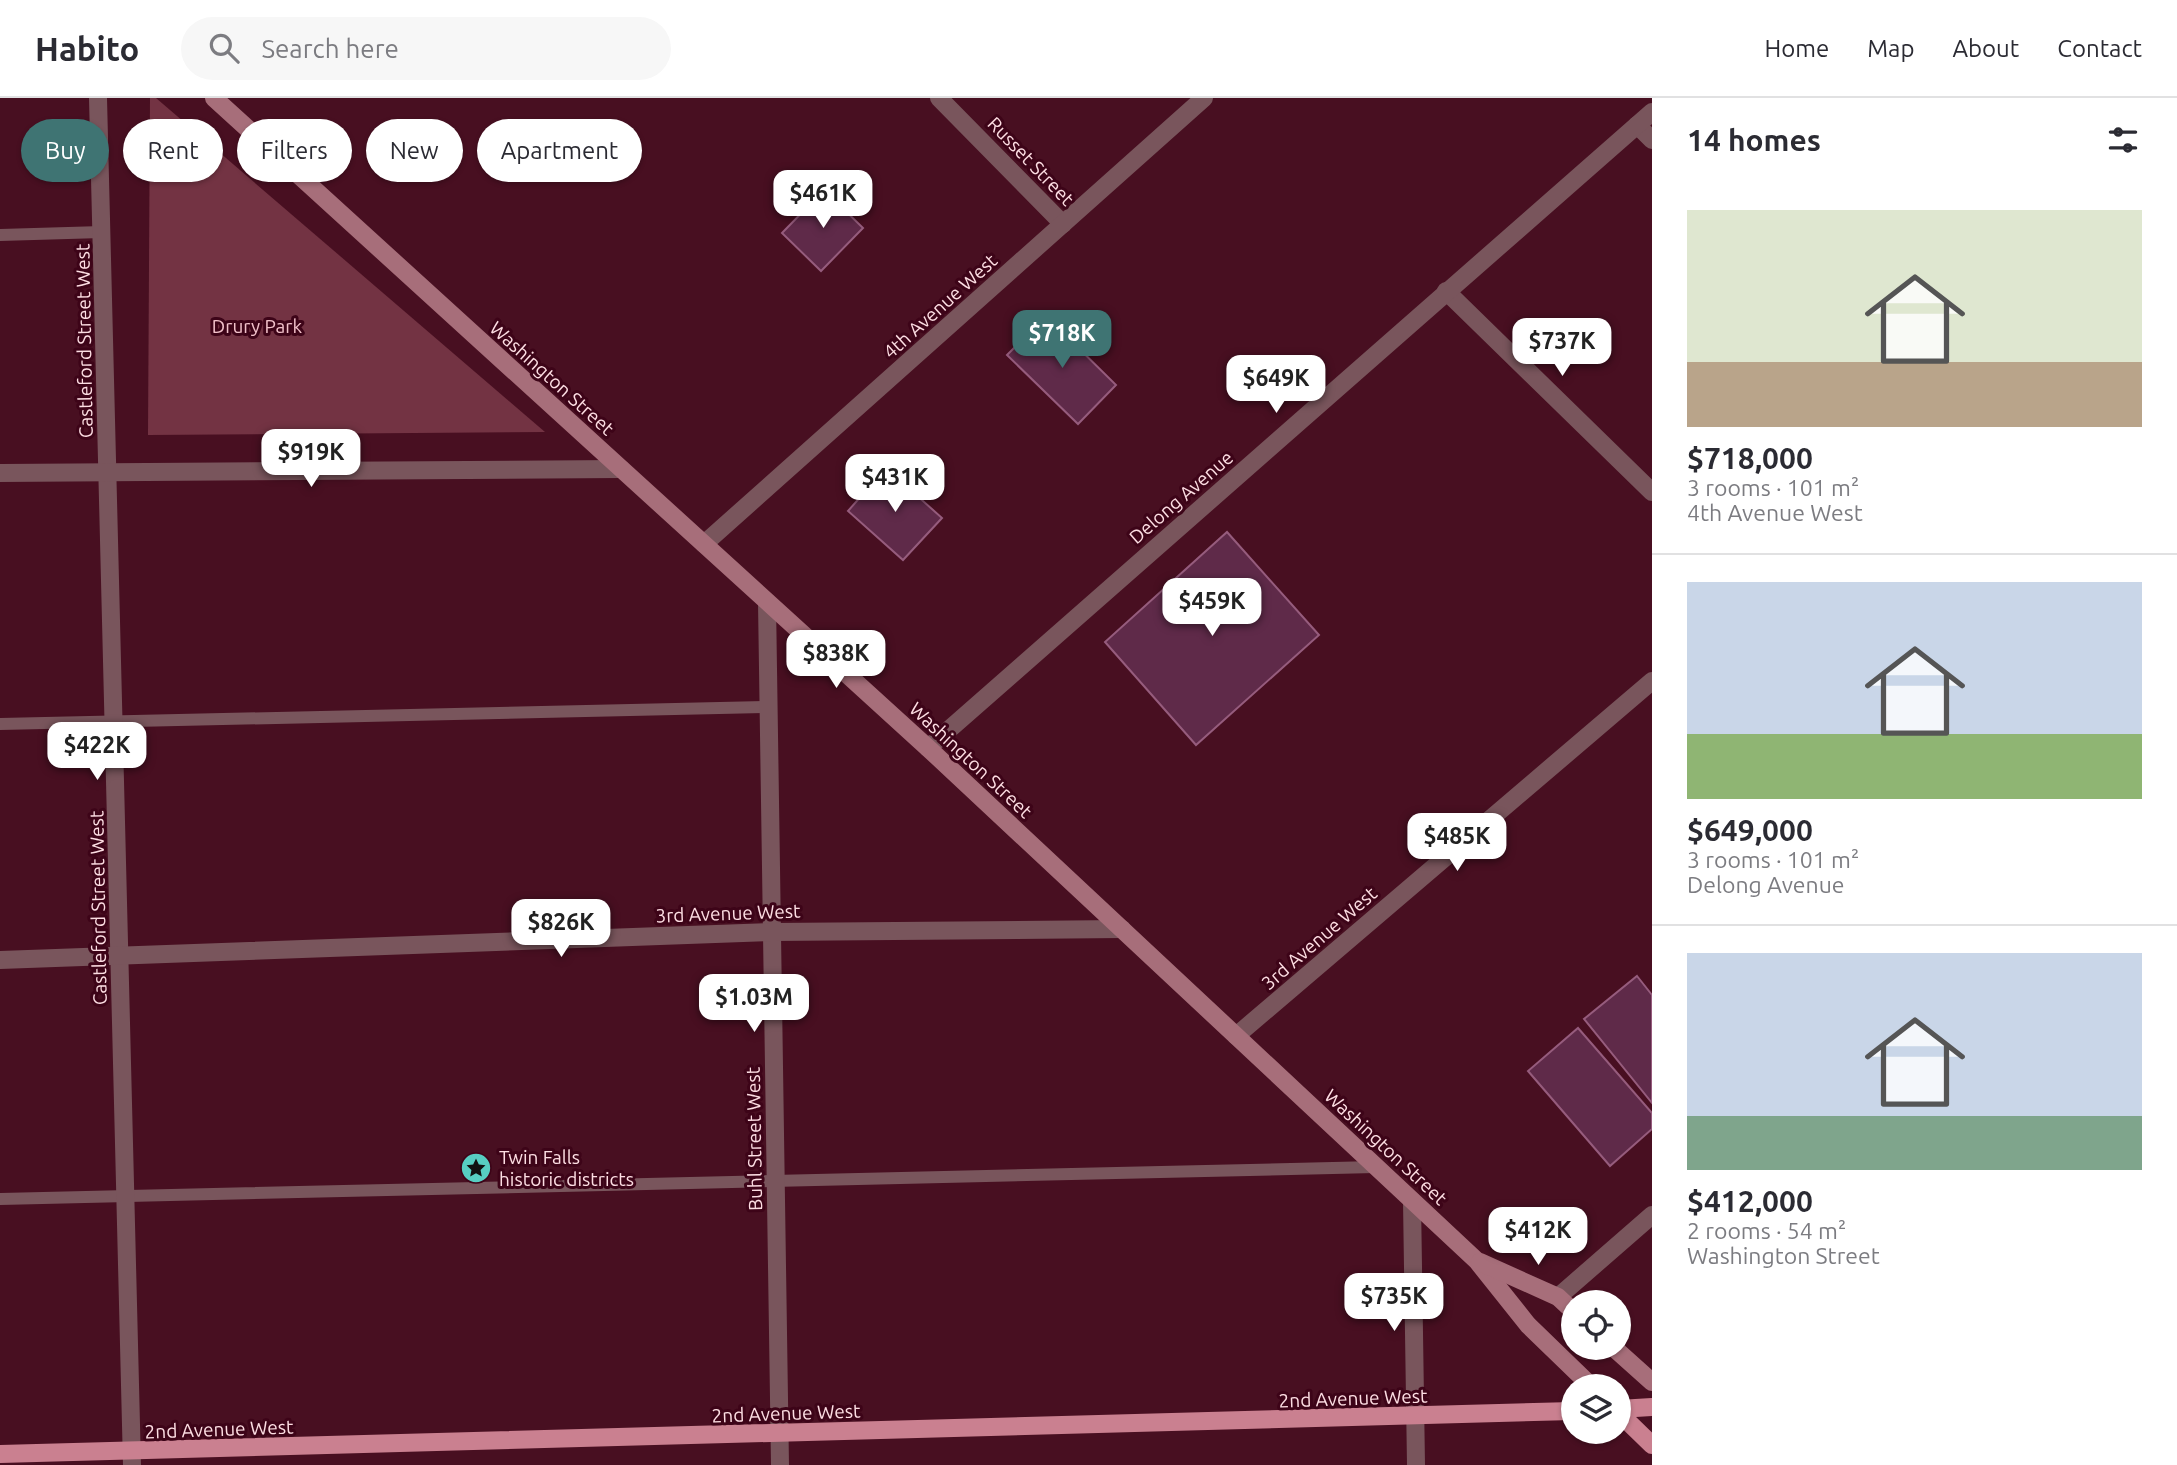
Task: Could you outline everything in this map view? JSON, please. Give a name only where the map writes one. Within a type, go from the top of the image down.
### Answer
[{"type":"main road","name":"Washington Street","points":[[214,98],[928,748],[1412,1200],[1477,1261],[1528,1325],[1579,1374]]},
{"type":"main road","name":"Washington Street","points":[[1477,1261],[1561,1300]]},
{"type":"main road","points":[[1627,1360],[1652,1382]]},
{"type":"main road","points":[[1631,1410],[1652,1407]]},
{"type":"main road","name":"2nd Avenue West","points":[[0,1454],[132,1459],[779,1434],[1561,1411]]},
{"type":"main road","points":[[1631,1423],[1652,1445]]},
{"type":"street","name":"Castleford Street West","points":[[98,98],[132,1459]]},
{"type":"street","name":"Russet Street","points":[[939,98],[1063,224]]},
{"type":"street","name":"4th Avenue West","points":[[704,544],[1203,98]]},
{"type":"street","name":"Delong Avenue","points":[[928,748],[1652,112]]},
{"type":"street","points":[[1637,125],[1652,140]]},
{"type":"street","points":[[1446,291],[1652,492]]},
{"type":"street","points":[[0,473],[108,470],[621,469]]},
{"type":"street","name":"Buhl Street West","points":[[767,602],[780,1465]]},
{"type":"street","name":"3rd Avenue West","points":[[1236,1036],[1652,681]]},
{"type":"street","name":"3rd Avenue West","points":[[0,960],[772,932],[1122,929]]},
{"type":"street","points":[[1412,1200],[1416,1465]]},
{"type":"street","points":[[1558,1297],[1652,1215]]},
{"type":"lane","points":[[0,235],[102,232]]},
{"type":"lane","points":[[0,724],[769,708]]},
{"type":"lane","points":[[0,1199],[1376,1167]]},
{"type":"green space","name":"Drury Park","points":[[150,98],[156,98],[180,119],[150,119]]},
{"type":"green space","name":"Drury Park","points":[[223,156],[237,168],[237,182],[254,182],[545,432],[148,435],[150,182],[223,182]]},
{"type":"building","points":[[824,190],[863,228],[821,271],[782,233]]},
{"type":"building","points":[[1046,316],[1116,385],[1078,424],[1007,355]]},
{"type":"building","points":[[886,468],[942,518],[903,560],[848,511]]},
{"type":"building","points":[[1227,532],[1319,635],[1196,745],[1105,642]]},
{"type":"building","points":[[1637,976],[1652,995],[1652,1103],[1584,1019]]},
{"type":"building","points":[[1578,1028],[1652,1113],[1652,1129],[1610,1166],[1528,1071]]},
{"type":"place","name":"Twin Falls historic districts","points":[[476,1168]]}]
